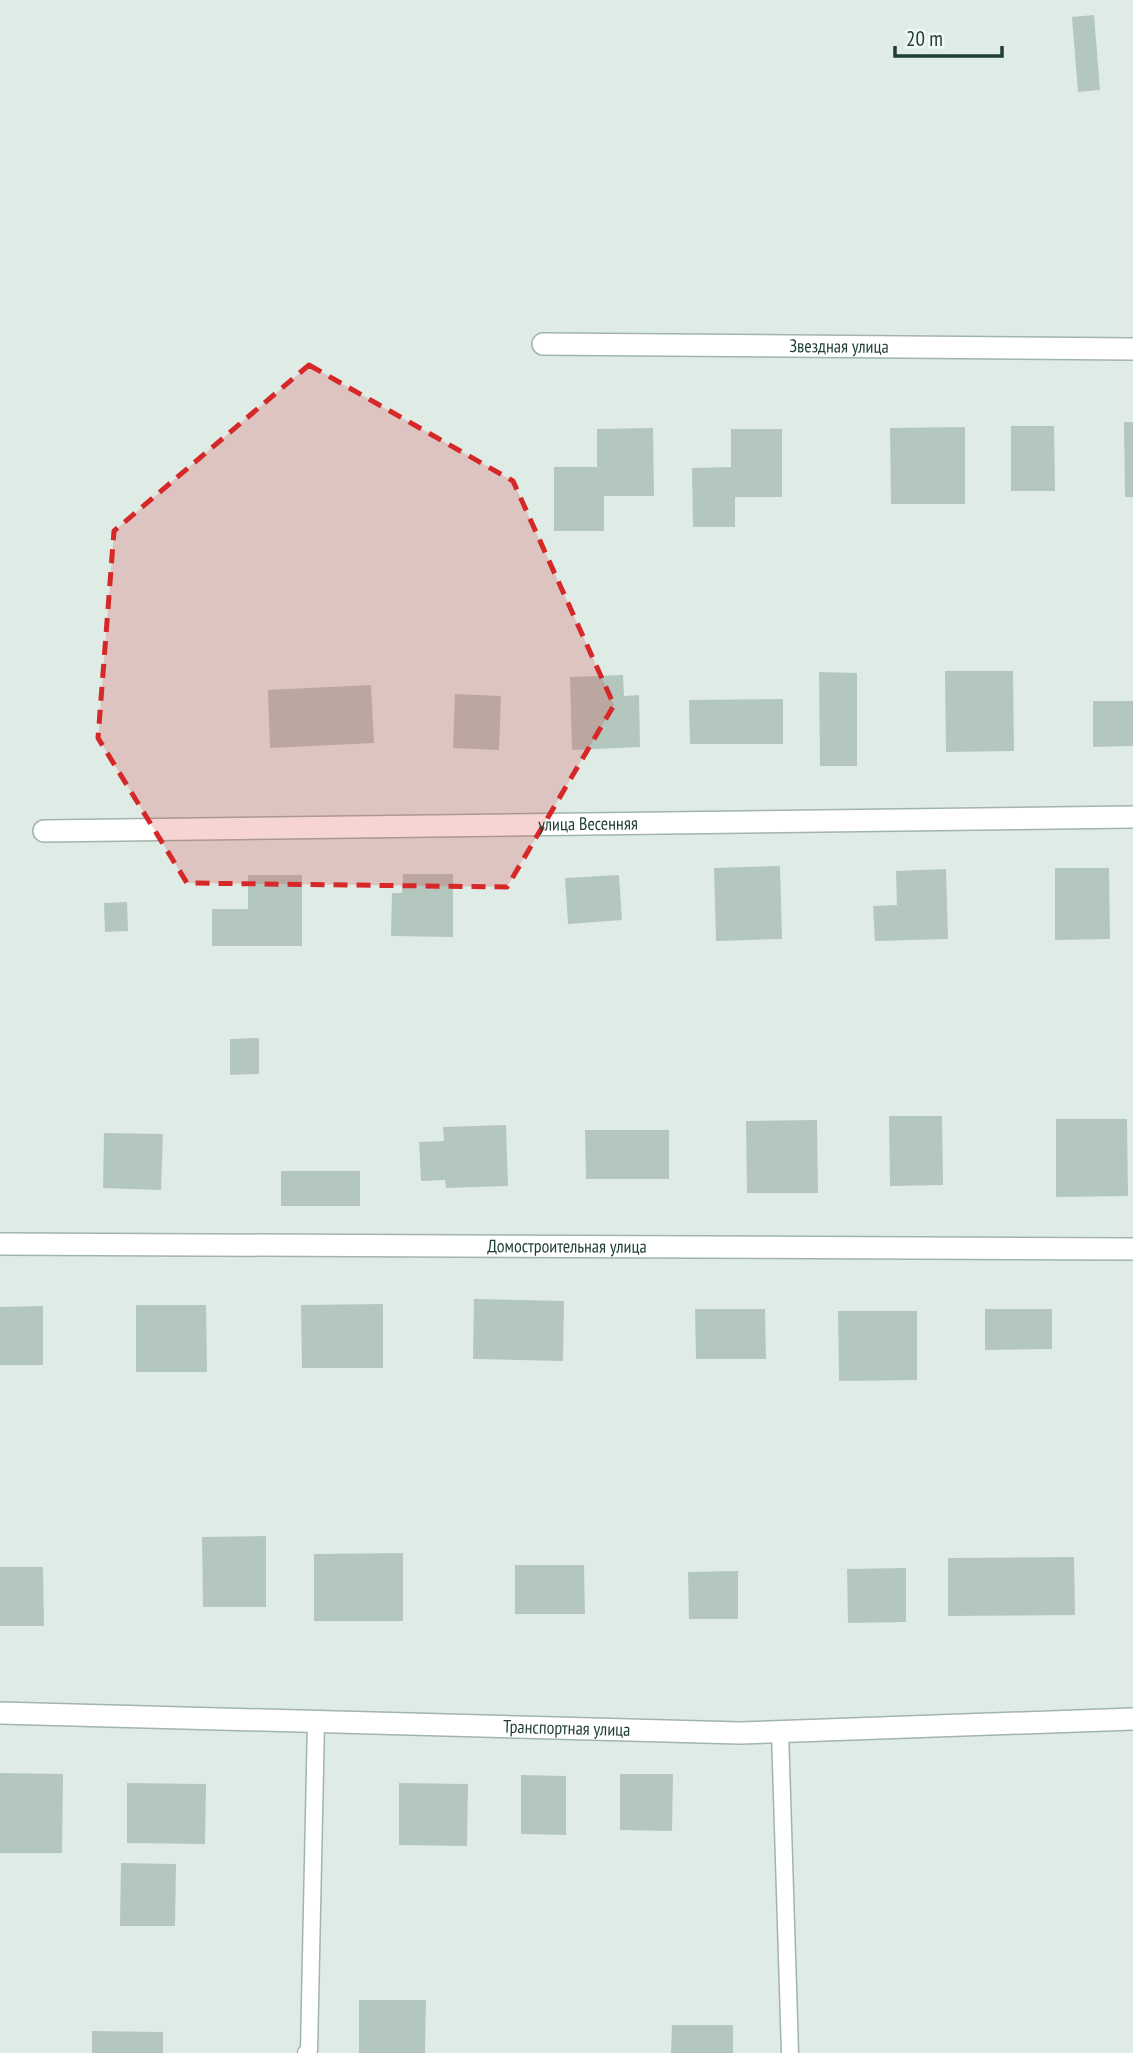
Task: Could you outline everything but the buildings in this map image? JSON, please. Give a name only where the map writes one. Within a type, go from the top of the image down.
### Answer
[{"type":"street","name":"Звездная улица","points":[[543,344],[1133,349]]},
{"type":"street","name":"улица Весенняя","points":[[44,831],[1133,817]]},
{"type":"street","name":"Домостроительная улица","points":[[0,1244],[1133,1249]]},
{"type":"street","name":"Транспортная улица","points":[[0,1713],[740,1732],[1133,1718]]},
{"type":"lane","points":[[306,2053],[309,2050],[316,1721]]},
{"type":"lane","points":[[780,1731],[790,2053]]},
{"type":"highlighted area","points":[[309,365],[513,481],[614,705],[507,887],[187,883],[98,738],[114,531]]}]
